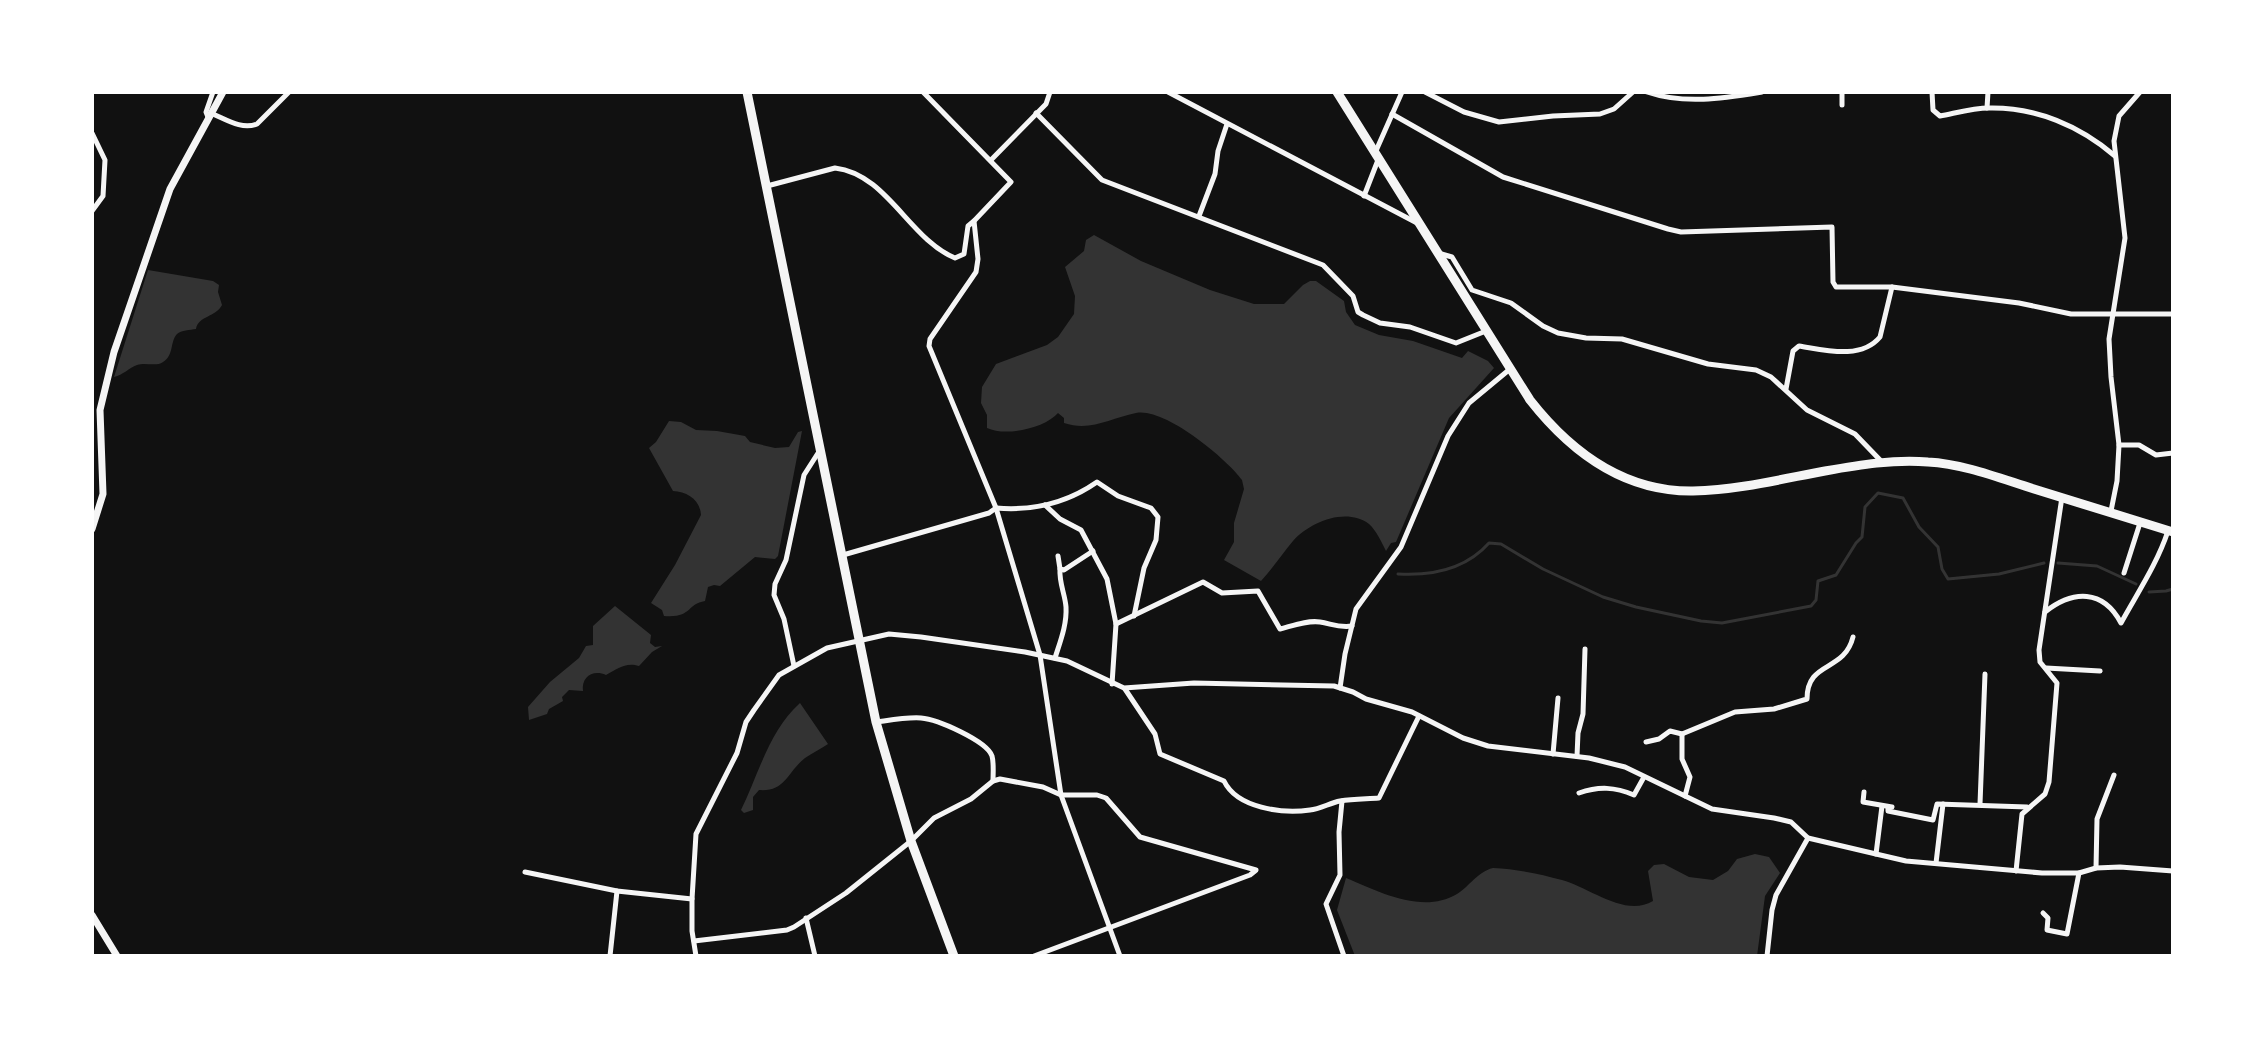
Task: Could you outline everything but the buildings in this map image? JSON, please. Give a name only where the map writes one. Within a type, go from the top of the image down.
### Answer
[{"type":"main road","points":[[747,92],[876,722],[911,841],[954,956]]},
{"type":"main road","points":[[1337,92],[1510,369],[1553,429],[1580,453],[1615,473],[1652,486],[1691,491],[1730,488],[1883,463],[1928,462],[1969,468],[2171,531]]},
{"type":"street","points":[[213,92],[206,112],[211,118],[251,127],[289,92]]},
{"type":"street","points":[[92,529],[103,494],[100,410],[114,352],[170,189],[223,92]]},
{"type":"street","points":[[766,186],[835,168],[846,169],[887,197],[925,238],[944,253],[955,258],[964,254],[968,226],[1011,182],[923,92]]},
{"type":"street","points":[[991,160],[1046,104],[1050,92]]},
{"type":"street","points":[[1168,92],[1418,223]]},
{"type":"street","points":[[1364,196],[1376,156],[1402,92]]},
{"type":"street","points":[[1425,92],[1464,112],[1499,122],[1600,114],[1614,109],[1633,92]]},
{"type":"street","points":[[1647,92],[1709,100],[1762,92]]},
{"type":"street","points":[[1842,92],[1842,105]]},
{"type":"street","points":[[1932,92],[1933,110],[1940,116],[1987,108],[2042,114],[2099,142],[2116,157]]},
{"type":"street","points":[[1987,108],[1988,92]]},
{"type":"street","points":[[2110,513],[2117,481],[2119,445],[2109,356],[2112,315],[2125,238],[2114,141],[2119,116],[2140,92]]},
{"type":"street","points":[[1036,113],[1102,180],[1323,265],[1353,296],[1358,312],[1380,323],[1410,327],[1456,343],[1486,331]]},
{"type":"street","points":[[1392,114],[1503,177],[1668,229],[1681,232],[1832,227],[1833,282],[1836,287],[1892,287],[2019,303],[2071,314],[2173,314]]},
{"type":"street","points":[[1199,216],[1215,174],[1218,151],[1227,124]]},
{"type":"street","points":[[92,133],[105,160],[103,196],[92,211]]},
{"type":"street","points":[[974,221],[978,259],[976,272],[930,339],[929,346],[996,508],[1040,655],[1061,795],[1120,956]]},
{"type":"street","points":[[1437,253],[1452,257],[1472,290],[1511,303],[1558,333],[1622,339],[1708,364],[1756,370],[1771,377],[1807,410],[1855,434],[1883,463]]},
{"type":"street","points":[[1786,389],[1793,351],[1799,346],[1850,352],[1877,342],[1892,287]]},
{"type":"street","points":[[1340,688],[1356,609],[1401,547],[1448,436],[1469,403],[1510,369]]},
{"type":"street","points":[[2119,445],[2139,445],[2156,455],[2173,453]]},
{"type":"street","points":[[794,666],[784,619],[774,595],[775,584],[786,560],[804,475],[820,449]]},
{"type":"street","points":[[842,555],[989,513],[996,508],[1016,510],[1076,497],[1097,482],[1118,496],[1139,502],[1156,512],[1158,517],[1156,540],[1144,568],[1134,616]]},
{"type":"street","points":[[2016,871],[2020,822],[2027,807],[2045,794],[2049,782],[2058,694],[2057,683],[2040,662],[2039,650],[2062,497]]},
{"type":"street","points":[[1045,505],[1060,519],[1081,530],[1107,579],[1116,624],[1112,684]]},
{"type":"street","points":[[2124,573],[2140,522]]},
{"type":"street","points":[[2044,613],[2053,605],[2073,597],[2088,596],[2102,600],[2113,609],[2121,623],[2144,578],[2152,571],[2171,531]]},
{"type":"street","points":[[1060,569],[1069,568],[1083,555],[1093,551]]},
{"type":"street","points":[[1055,658],[1065,627],[1066,606],[1059,580],[1058,556]]},
{"type":"street","points":[[1116,624],[1203,582],[1222,593],[1258,591],[1280,629],[1308,622],[1340,628],[1352,626]]},
{"type":"street","points":[[696,956],[692,899],[696,834],[737,753],[746,722],[779,675],[827,648],[889,634],[1055,658],[1124,688],[1209,683],[1317,684],[1340,688],[1419,716],[1463,738],[1488,746],[1577,756],[1625,767],[1712,809],[1791,822],[1808,838],[1906,861],[2016,871],[2079,873],[2096,868],[2120,867],[2173,871]]},
{"type":"street","points":[[1646,742],[1659,739],[1670,731],[1682,734],[1735,712],[1774,709],[1807,699],[1807,685],[1815,673],[1828,668],[1843,656],[1853,637]]},
{"type":"street","points":[[1577,756],[1583,714],[1585,649]]},
{"type":"street","points":[[2045,667],[2100,671]]},
{"type":"street","points":[[1980,804],[1985,674]]},
{"type":"street","points":[[1124,688],[1155,734],[1160,754],[1224,781],[1229,790],[1245,802],[1268,808],[1310,810],[1342,801],[1379,798],[1419,716]]},
{"type":"street","points":[[1553,754],[1558,698]]},
{"type":"street","points":[[876,722],[922,718],[942,723],[988,749],[992,757],[993,781]]},
{"type":"street","points":[[1682,734],[1682,759],[1690,777],[1685,796]]},
{"type":"street","points":[[2096,868],[2097,819],[2114,775]]},
{"type":"street","points":[[1579,793],[1597,788],[1615,788],[1634,795],[1644,777]]},
{"type":"street","points":[[694,941],[787,930],[846,893],[911,841],[934,818],[971,799],[993,781],[1010,779],[1061,795],[1106,798],[1140,837],[1256,870],[1250,875],[1034,956]]},
{"type":"street","points":[[1864,792],[1863,802],[1887,807],[1888,811],[1933,820],[1937,804],[2027,807]]},
{"type":"street","points":[[1342,801],[1340,875],[1326,904],[1344,956]]},
{"type":"street","points":[[1936,863],[1943,804]]},
{"type":"street","points":[[1876,854],[1887,807]]},
{"type":"street","points":[[1767,956],[1776,895],[1808,838]]},
{"type":"street","points":[[525,872],[617,891],[692,899]]},
{"type":"street","points":[[2043,913],[2048,918],[2047,930],[2067,934],[2079,873]]},
{"type":"street","points":[[610,956],[617,891]]},
{"type":"street","points":[[92,915],[117,956]]},
{"type":"street","points":[[806,918],[815,956]]},
{"type":"shaded area","points":[[1094,235],[1141,261],[1210,290],[1254,304],[1284,304],[1303,285],[1316,281],[1344,301],[1346,312],[1355,325],[1379,335],[1413,341],[1462,358],[1468,351],[1488,361],[1494,368],[1449,418],[1396,542],[1391,543],[1386,551],[1369,524],[1350,517],[1329,519],[1300,534],[1261,581],[1224,560],[1234,542],[1234,523],[1244,489],[1242,480],[1223,459],[1178,426],[1148,413],[1136,413],[1083,426],[1064,423],[1064,418],[1058,413],[1044,423],[1025,430],[1004,432],[987,428],[987,415],[981,403],[982,387],[996,364],[1047,345],[1058,337],[1074,314],[1075,296],[1065,267],[1084,251],[1086,240]]},
{"type":"shaded area","points":[[148,270],[213,281],[219,285],[222,305],[200,321],[196,329],[177,334],[169,356],[163,362],[137,365],[114,377]]},
{"type":"shaded area","points":[[669,421],[681,422],[696,430],[745,436],[750,442],[775,448],[789,447],[798,432],[802,431],[778,556],[775,559],[755,557],[720,586],[708,587],[705,601],[680,615],[664,616],[662,610],[651,603],[701,515],[692,497],[673,491],[649,448]]},
{"type":"shaded area","points":[[615,606],[651,635],[650,643],[655,647],[662,646],[639,666],[626,666],[606,675],[597,673],[589,676],[584,682],[583,691],[569,690],[562,697],[563,701],[549,709],[547,714],[529,720],[528,707],[550,682],[579,658],[586,646],[593,645],[593,626]]},
{"type":"shaded area","points":[[800,703],[828,744],[805,758],[775,788],[759,790],[753,797],[753,810],[744,813],[741,810],[772,739]]},
{"type":"shaded area","points":[[1755,854],[1769,857],[1780,873],[1765,896],[1757,956],[1355,956],[1337,910],[1346,878],[1400,899],[1429,902],[1457,894],[1493,868],[1554,878],[1619,904],[1642,905],[1653,901],[1648,871],[1654,865],[1664,864],[1689,877],[1713,880],[1728,871],[1737,859]]},
{"type":"waterway","points":[[1398,574],[1423,574],[1447,569],[1469,560],[1489,543],[1501,544],[1543,569],[1603,597],[1636,607],[1722,623],[1811,606],[1816,600],[1818,581],[1836,575],[1862,537],[1865,507],[1878,493],[1903,498],[1919,527],[1938,547],[1942,569],[1948,579],[1999,574],[2044,563]]},
{"type":"waterway","points":[[2058,563],[2097,566],[2136,584]]},
{"type":"waterway","points":[[2149,592],[2173,589]]}]
